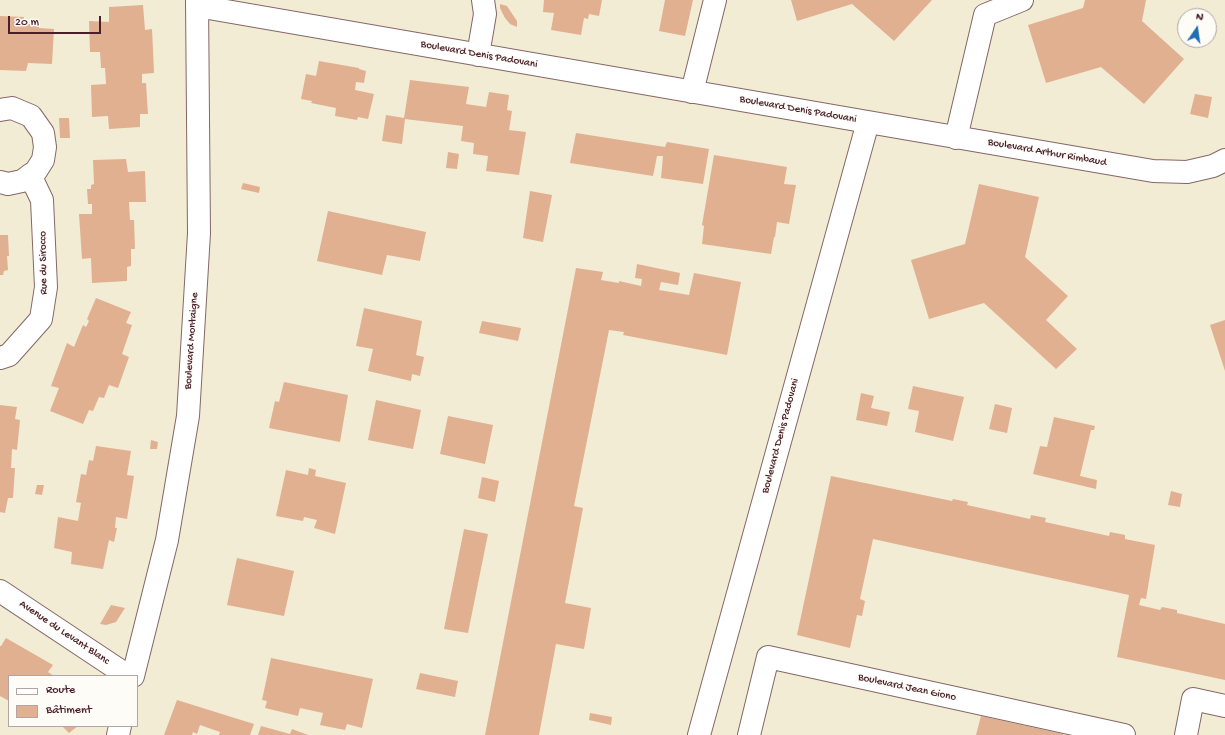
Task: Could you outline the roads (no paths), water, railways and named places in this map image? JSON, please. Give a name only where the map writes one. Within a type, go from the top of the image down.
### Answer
[{"type":"street","points":[[478,55],[485,14],[483,0]]},
{"type":"street","points":[[692,92],[714,0]]},
{"type":"street","points":[[956,138],[985,15],[1022,0]]},
{"type":"street","name":"Boulevard Denis Padovani","points":[[197,3],[478,55],[868,122],[699,735]]},
{"type":"street","name":"Boulevard Montaigne","points":[[133,675],[167,540],[188,416],[199,233],[197,3]]},
{"type":"street","points":[[0,110],[12,108],[31,116],[43,134],[46,147],[43,160],[36,171],[22,181],[8,184],[0,182]]},
{"type":"street","name":"Boulevard Arthur Rimbaud","points":[[868,122],[1153,172],[1187,172],[1213,166],[1225,160]]},
{"type":"street","name":"Rue du Sirocco","points":[[0,358],[9,355],[41,319],[46,287],[42,200],[30,175]]},
{"type":"street","name":"Avenue du Levant Blanc","points":[[0,591],[126,675]]},
{"type":"street","name":"Boulevard Jean Giono","points":[[749,735],[768,657],[1124,735]]},
{"type":"street","points":[[1186,735],[1193,700],[1225,706]]}]
